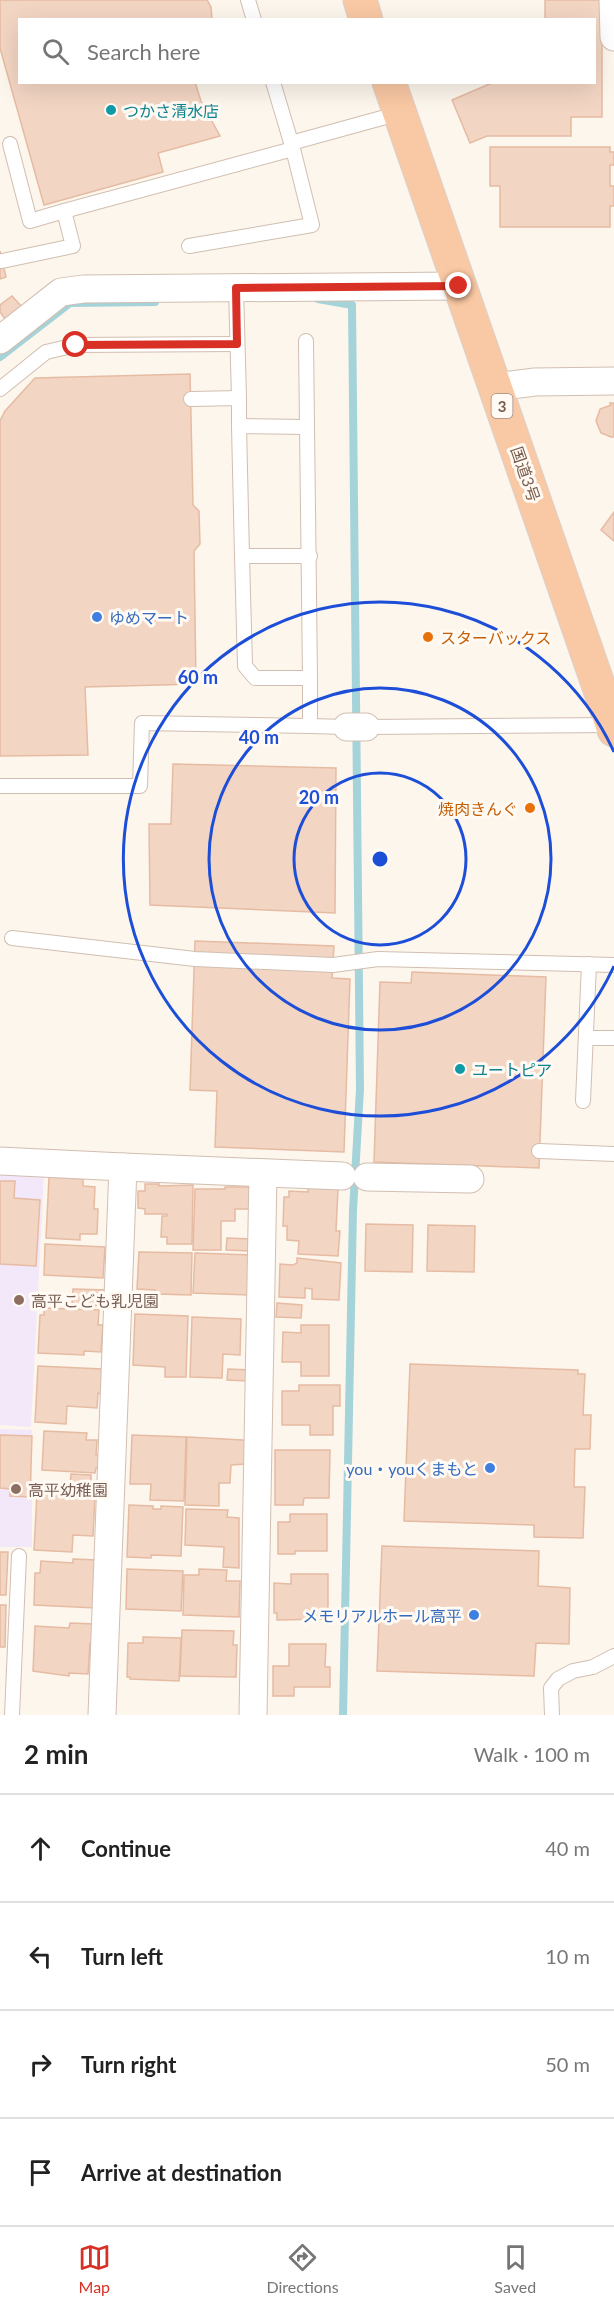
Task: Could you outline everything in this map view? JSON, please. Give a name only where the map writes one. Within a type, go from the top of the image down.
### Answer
[{"type":"highway","points":[[360,0],[365,18]]},
{"type":"highway","name":"国道3号","points":[[390,84],[613,727]]},
{"type":"street","points":[[613,0],[614,37]]},
{"type":"street","points":[[0,340],[61,292],[83,289],[237,298],[459,286]]},
{"type":"street","points":[[495,387],[535,382],[614,381]]},
{"type":"street","points":[[0,1161],[355,1177],[470,1179]]},
{"type":"street","points":[[102,1715],[123,1167]]},
{"type":"street","points":[[253,1715],[263,1173]]},
{"type":"lane","points":[[248,0],[253,18]]},
{"type":"lane","points":[[189,246],[312,225],[274,84]]},
{"type":"lane","points":[[10,144],[30,221],[400,113]]},
{"type":"lane","points":[[2,261],[73,246],[64,211]]},
{"type":"lane","points":[[237,298],[245,666],[255,678],[310,678]]},
{"type":"lane","points":[[306,341],[310,726]]},
{"type":"lane","points":[[0,389],[46,351],[76,345],[237,344]]},
{"type":"lane","points":[[191,399],[239,398]]},
{"type":"lane","points":[[239,426],[308,427]]},
{"type":"lane","points":[[242,556],[310,556]]},
{"type":"lane","points":[[0,786],[140,786],[142,723],[357,727],[613,727]]},
{"type":"lane","points":[[12,938],[195,959],[333,965],[378,959],[614,965]]},
{"type":"lane","points":[[583,1101],[589,964]]},
{"type":"lane","points":[[586,1038],[614,1038]]},
{"type":"lane","points":[[539,1150],[614,1154]]},
{"type":"lane","points":[[12,1715],[19,1556]]},
{"type":"lane","points":[[552,1715],[551,1688],[558,1679],[573,1671],[592,1667],[614,1656]]},
{"type":"shaded area","name":"高平こども乳児園","points":[[0,1173],[44,1175],[31,1427],[0,1425]]},
{"type":"shaded area","name":"高平幼稚園","points":[[0,1429],[32,1430],[32,1547],[0,1547]]},
{"type":"building","name":"つかさ清水店","points":[[0,0],[207,0],[211,7],[212,18],[18,18],[18,84],[196,84],[201,101],[220,136],[158,153],[163,172],[44,205],[0,48]]},
{"type":"building","points":[[545,0],[602,0],[602,117],[571,117],[571,136],[487,136],[470,143],[452,100],[489,84],[596,84],[596,18],[545,18]]},
{"type":"building","points":[[490,147],[610,147],[610,152],[614,152],[614,165],[610,165],[610,186],[614,186],[614,206],[610,206],[610,227],[500,227],[500,186],[490,186]]},
{"type":"building","points":[[0,251],[6,277],[0,279]]},
{"type":"building","points":[[12,296],[21,306],[5,319],[0,312],[0,305]]},
{"type":"building","name":"ゆめマート","points":[[190,374],[193,505],[199,511],[200,544],[194,551],[196,684],[85,687],[88,755],[0,756],[0,421],[5,411],[35,378]]},
{"type":"building","points":[[610,403],[614,403],[614,437],[601,433],[596,421],[600,409],[611,405]]},
{"type":"building","points":[[614,512],[614,541],[601,530]]},
{"type":"building","points":[[173,764],[336,768],[335,913],[150,905],[149,824],[171,824]]},
{"type":"building","points":[[195,941],[334,946],[332,978],[350,979],[344,1152],[215,1147],[217,1091],[190,1090]]},
{"type":"building","name":"ユートピア","points":[[412,972],[546,977],[539,1168],[374,1162],[380,982],[411,983]]},
{"type":"building","points":[[49,1177],[83,1179],[83,1186],[95,1187],[94,1209],[98,1209],[97,1234],[80,1234],[80,1240],[46,1238]]},
{"type":"building","points":[[0,1181],[15,1181],[14,1198],[40,1200],[36,1266],[0,1264]]},
{"type":"building","points":[[145,1184],[193,1185],[192,1244],[167,1244],[167,1237],[161,1237],[162,1216],[167,1216],[167,1214],[145,1214],[145,1209],[138,1208],[138,1191],[145,1191]]},
{"type":"building","points":[[225,1187],[252,1187],[252,1209],[235,1209],[235,1221],[221,1221],[221,1250],[193,1250],[195,1189],[225,1189]]},
{"type":"building","points":[[308,1188],[338,1189],[336,1231],[340,1231],[338,1256],[298,1254],[299,1241],[287,1240],[287,1226],[283,1226],[284,1197],[289,1197],[289,1191],[308,1192]]},
{"type":"building","points":[[366,1224],[413,1225],[412,1272],[365,1271]]},
{"type":"building","points":[[428,1225],[475,1226],[474,1272],[427,1271]]},
{"type":"building","points":[[227,1238],[251,1239],[251,1251],[226,1250]]},
{"type":"building","points":[[45,1244],[105,1247],[103,1278],[44,1275]]},
{"type":"building","points":[[139,1252],[192,1253],[191,1295],[155,1294],[155,1290],[137,1289]]},
{"type":"building","points":[[195,1253],[251,1255],[249,1295],[193,1293]]},
{"type":"building","points":[[297,1258],[341,1263],[339,1300],[312,1299],[312,1289],[305,1288],[305,1298],[279,1297],[280,1264],[293,1265],[297,1263]]},
{"type":"building","points":[[73,1289],[106,1290],[105,1306],[72,1304]]},
{"type":"building","points":[[277,1303],[302,1305],[301,1318],[276,1317]]},
{"type":"building","points":[[44,1308],[99,1310],[98,1325],[103,1325],[101,1352],[84,1351],[84,1355],[38,1353],[40,1315],[44,1315]]},
{"type":"building","points":[[135,1314],[188,1316],[186,1377],[165,1377],[165,1367],[133,1365]]},
{"type":"building","points":[[192,1317],[241,1319],[240,1355],[223,1354],[222,1378],[190,1377]]},
{"type":"building","points":[[301,1325],[329,1325],[329,1376],[301,1376],[301,1362],[282,1362],[283,1332],[301,1333]]},
{"type":"building","name":"you・youくまもと","points":[[410,1364],[578,1370],[578,1374],[585,1374],[583,1415],[591,1415],[590,1449],[575,1449],[574,1487],[585,1487],[583,1538],[534,1537],[534,1525],[404,1521]]},
{"type":"building","points":[[38,1366],[102,1369],[101,1394],[98,1393],[97,1408],[67,1406],[66,1424],[35,1422]]},
{"type":"building","points":[[228,1369],[249,1370],[249,1381],[227,1380]]},
{"type":"building","points":[[299,1385],[340,1385],[340,1406],[333,1406],[333,1435],[310,1435],[310,1425],[282,1425],[282,1391],[299,1391]]},
{"type":"building","points":[[44,1431],[87,1433],[86,1440],[97,1440],[96,1455],[100,1455],[100,1468],[96,1468],[95,1473],[42,1470]]},
{"type":"building","points":[[0,1435],[32,1436],[30,1497],[10,1496],[10,1489],[0,1488]]},
{"type":"building","points":[[132,1435],[186,1437],[184,1501],[150,1500],[151,1484],[130,1484]]},
{"type":"building","points":[[187,1437],[247,1442],[246,1464],[231,1465],[230,1483],[219,1483],[219,1506],[185,1505]]},
{"type":"building","points":[[275,1450],[330,1450],[329,1498],[304,1498],[303,1505],[275,1505]]},
{"type":"building","points":[[71,1474],[91,1475],[91,1486],[70,1485]]},
{"type":"building","points":[[37,1493],[95,1496],[93,1536],[73,1535],[72,1552],[34,1550]]},
{"type":"building","points":[[129,1505],[153,1506],[153,1509],[161,1509],[161,1506],[183,1507],[181,1556],[127,1557]]},
{"type":"building","points":[[186,1509],[228,1510],[227,1517],[239,1518],[239,1568],[223,1567],[224,1547],[185,1545]]},
{"type":"building","points":[[290,1514],[327,1514],[327,1551],[295,1551],[295,1554],[278,1554],[278,1522],[290,1522]]},
{"type":"building","name":"メモリアルホール高平","points":[[382,1546],[539,1551],[538,1586],[570,1588],[569,1644],[536,1643],[534,1676],[377,1671]]},
{"type":"building","points":[[0,1552],[8,1552],[6,1595],[0,1595]]},
{"type":"building","points":[[73,1559],[98,1560],[96,1608],[34,1605],[35,1573],[40,1573],[41,1561],[73,1563]]},
{"type":"building","points":[[127,1569],[183,1571],[181,1611],[126,1609]]},
{"type":"building","points":[[199,1569],[227,1570],[226,1581],[240,1581],[239,1617],[183,1615],[184,1575],[199,1575]]},
{"type":"building","points":[[291,1574],[328,1574],[328,1619],[277,1620],[277,1613],[274,1613],[274,1583],[291,1584]]},
{"type":"building","points":[[0,1605],[6,1605],[5,1647],[0,1647]]},
{"type":"building","points":[[70,1623],[95,1624],[94,1644],[90,1643],[88,1674],[69,1673],[69,1676],[33,1671],[35,1626],[69,1628]]},
{"type":"building","points":[[182,1630],[234,1631],[233,1645],[237,1645],[236,1677],[180,1676]]},
{"type":"building","points":[[143,1637],[181,1638],[179,1681],[127,1677],[128,1643],[143,1643]]},
{"type":"building","points":[[289,1644],[326,1644],[325,1667],[330,1667],[330,1687],[294,1687],[294,1696],[273,1696],[273,1666],[289,1666]]},
{"type":"waterway","points":[[318,299],[352,305],[360,1089],[353,1210],[343,1715]]},
{"type":"waterway","points":[[0,357],[70,303],[155,302]]},
{"type":"place","name":"つかさ清水店","points":[[111,110]]},
{"type":"place","name":"ゆめマート","points":[[97,617]]},
{"type":"place","name":"スターバックス","points":[[428,637]]},
{"type":"place","name":"焼肉きんぐ","points":[[530,808]]},
{"type":"place","name":"ユートピア","points":[[460,1069]]},
{"type":"place","name":"高平こども乳児園","points":[[19,1300]]},
{"type":"place","name":"you・youくまもと","points":[[490,1468]]},
{"type":"place","name":"高平幼稚園","points":[[16,1489]]},
{"type":"place","name":"メモリアルホール高平","points":[[474,1615]]},
{"type":"route","points":[[76,345],[237,344],[236,288],[459,286]]}]
